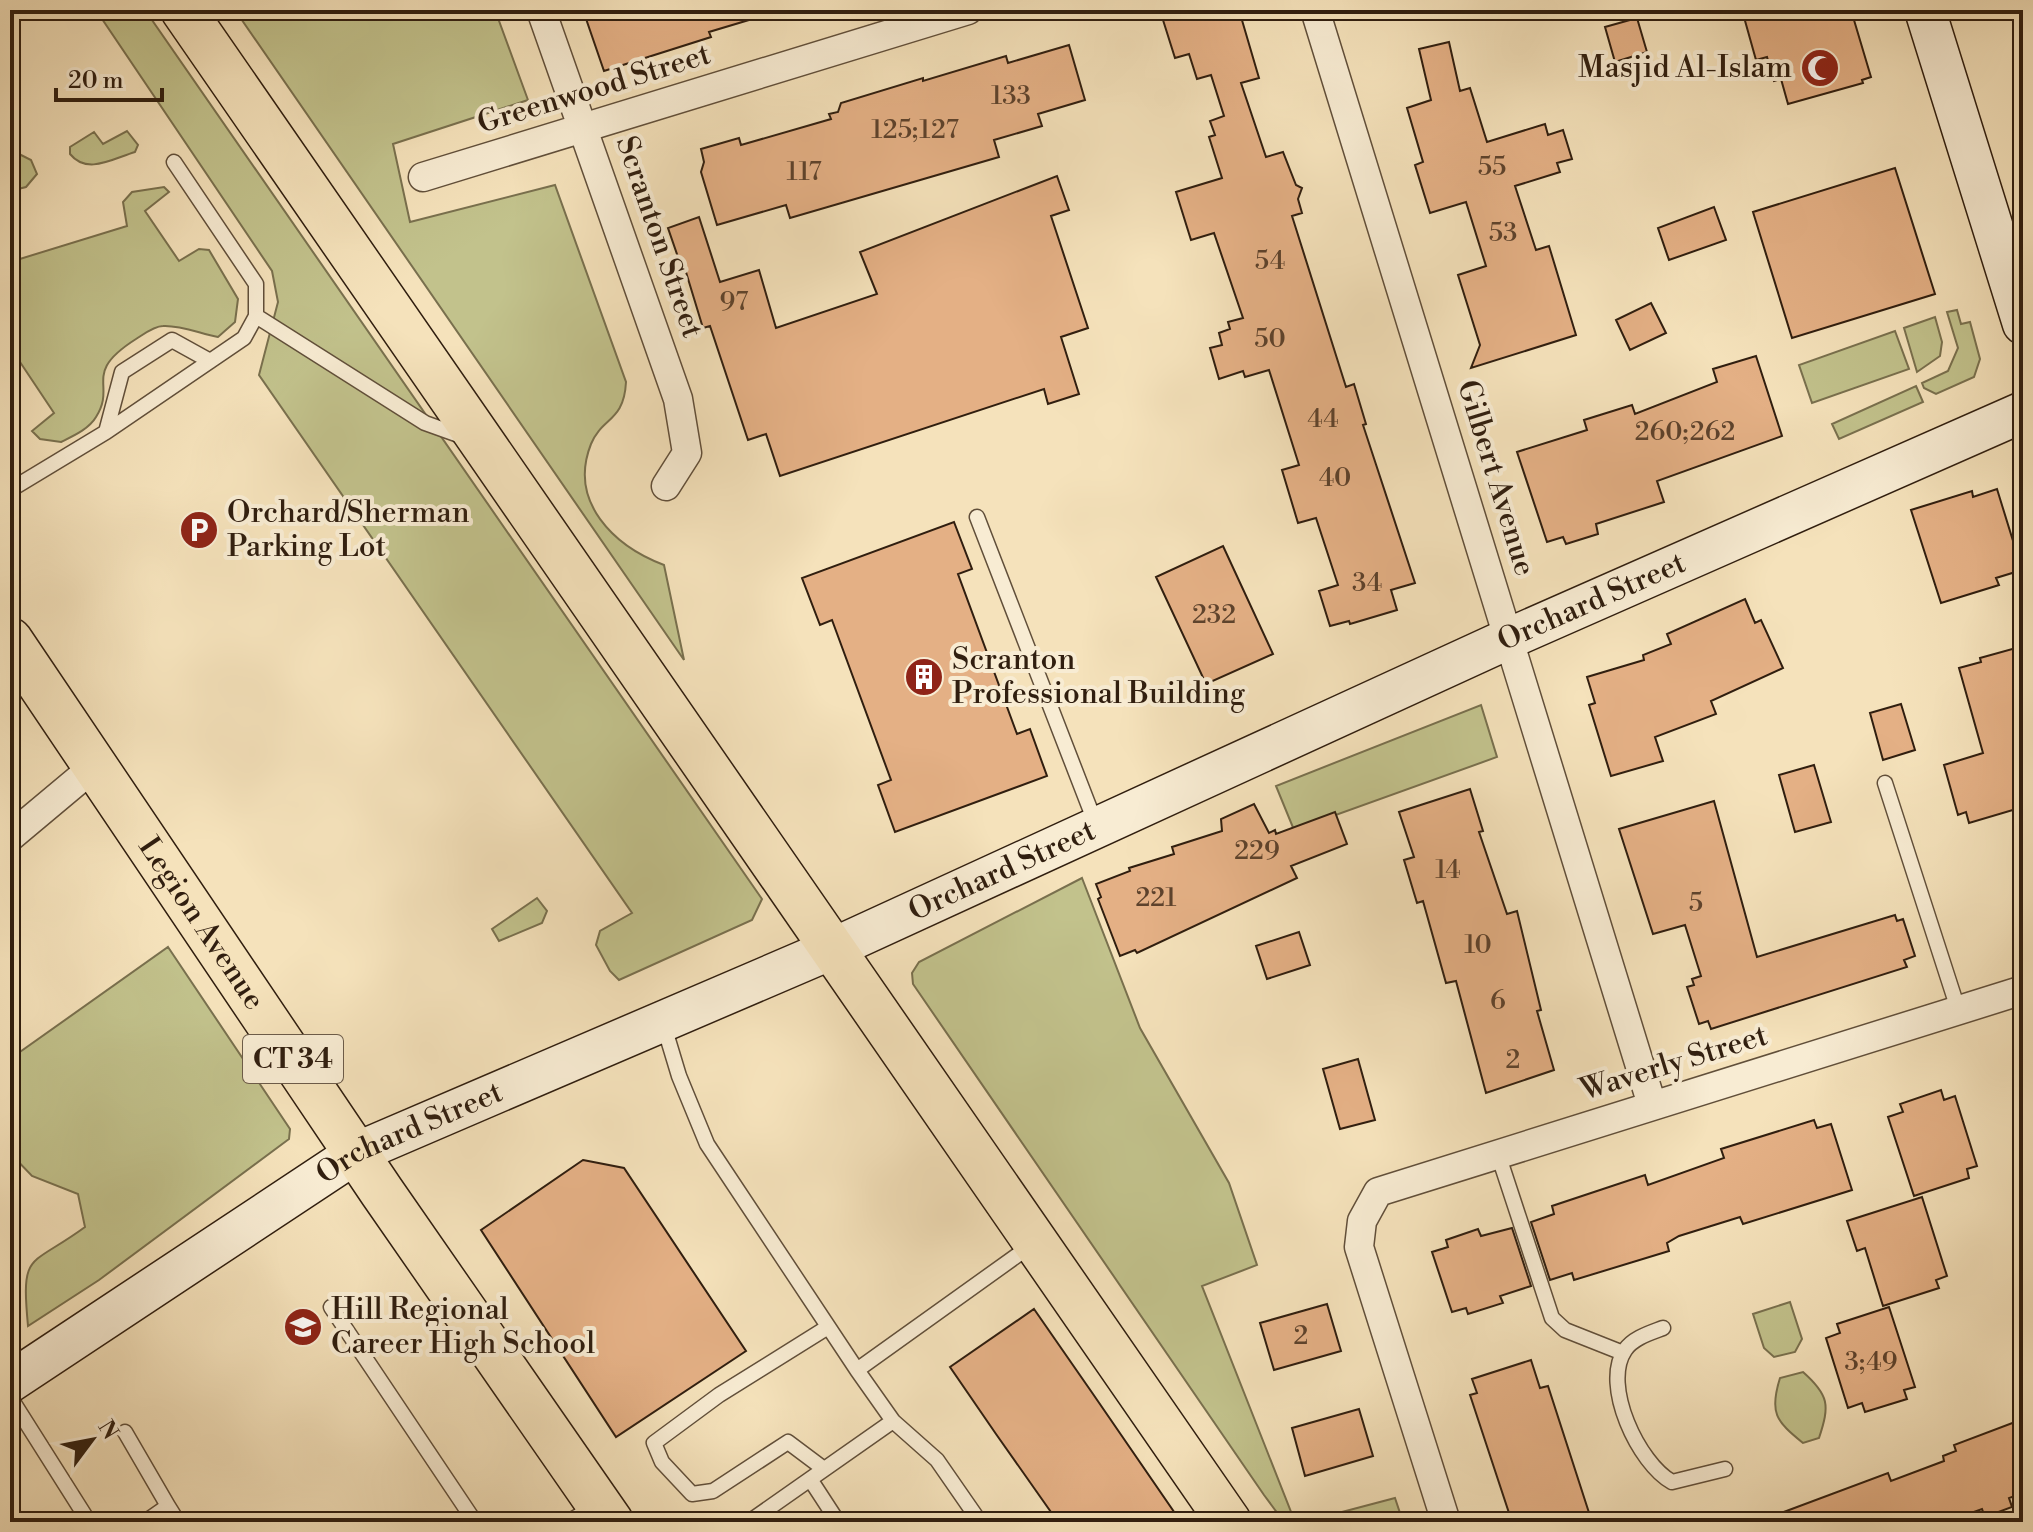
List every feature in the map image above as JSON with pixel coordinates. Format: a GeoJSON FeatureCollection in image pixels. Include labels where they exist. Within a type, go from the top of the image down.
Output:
{"type":"FeatureCollection","features":[{"type":"Feature","properties":{"kind":"highway"},"geometry":{"type":"LineString","coordinates":[[183,10],[1229,1522]]}},
{"type":"Feature","properties":{"kind":"highway","name":"Legion Avenue"},"geometry":{"type":"LineString","coordinates":[[10,640],[232,965],[592,1516]]}},
{"type":"Feature","properties":{"kind":"main road"},"geometry":{"type":"LineString","coordinates":[[1925,10],[2023,324]]}},
{"type":"Feature","properties":{"kind":"main road","name":"Orchard Street"},"geometry":{"type":"LineString","coordinates":[[10,1382],[356,1153],[834,948],[1510,638],[2023,412]]}},
{"type":"Feature","properties":{"kind":"street","name":"Scranton Street"},"geometry":{"type":"LineString","coordinates":[[541,10],[585,127],[678,399],[687,453],[666,486]]}},
{"type":"Feature","properties":{"kind":"street","name":"Greenwood Street"},"geometry":{"type":"LineString","coordinates":[[423,177],[968,10]]}},
{"type":"Feature","properties":{"kind":"street","name":"Gilbert Avenue"},"geometry":{"type":"LineString","coordinates":[[1315,10],[1652,1105]]}},
{"type":"Feature","properties":{"kind":"street"},"geometry":{"type":"LineString","coordinates":[[10,837],[96,765]]}},
{"type":"Feature","properties":{"kind":"street","name":"Waverly Street"},"geometry":{"type":"LineString","coordinates":[[1446,1522],[1359,1247],[1362,1221],[1378,1192],[2023,990]]}},
{"type":"Feature","properties":{"kind":"lane"},"geometry":{"type":"LineString","coordinates":[[10,490],[106,432],[244,338],[256,316],[256,284],[174,162]]}},
{"type":"Feature","properties":{"kind":"lane"},"geometry":{"type":"LineString","coordinates":[[256,316],[425,423],[483,444]]}},
{"type":"Feature","properties":{"kind":"lane"},"geometry":{"type":"LineString","coordinates":[[106,432],[122,372],[172,340],[210,361]]}},
{"type":"Feature","properties":{"kind":"lane"},"geometry":{"type":"LineString","coordinates":[[977,517],[1097,827]]}},
{"type":"Feature","properties":{"kind":"lane"},"geometry":{"type":"LineString","coordinates":[[1885,783],[1958,1009]]}},
{"type":"Feature","properties":{"kind":"lane"},"geometry":{"type":"LineString","coordinates":[[663,1021],[679,1076],[707,1144],[893,1421],[937,1460],[980,1522]]}},
{"type":"Feature","properties":{"kind":"lane"},"geometry":{"type":"LineString","coordinates":[[1498,1154],[1552,1318],[1565,1330],[1623,1353]]}},
{"type":"Feature","properties":{"kind":"lane"},"geometry":{"type":"LineString","coordinates":[[857,1370],[1037,1242]]}},
{"type":"Feature","properties":{"kind":"lane"},"geometry":{"type":"LineString","coordinates":[[331,1307],[475,1522]]}},
{"type":"Feature","properties":{"kind":"lane"},"geometry":{"type":"LineString","coordinates":[[824,1469],[788,1442],[713,1491],[692,1494],[662,1462],[654,1443],[719,1395],[828,1327]]}},
{"type":"Feature","properties":{"kind":"lane"},"geometry":{"type":"LineString","coordinates":[[1663,1328],[1633,1342],[1623,1353],[1619,1389],[1630,1430],[1643,1455],[1660,1476],[1672,1482],[1725,1469]]}},
{"type":"Feature","properties":{"kind":"lane"},"geometry":{"type":"LineString","coordinates":[[10,1397],[89,1522]]}},
{"type":"Feature","properties":{"kind":"lane"},"geometry":{"type":"LineString","coordinates":[[749,1522],[893,1421]]}},
{"type":"Feature","properties":{"kind":"lane"},"geometry":{"type":"LineString","coordinates":[[125,1432],[178,1522]]}},
{"type":"Feature","properties":{"kind":"lane"},"geometry":{"type":"LineString","coordinates":[[810,1479],[838,1522]]}},
{"type":"Feature","properties":{"kind":"lane"},"geometry":{"type":"LineString","coordinates":[[145,1522],[168,1506]]}},
{"type":"Feature","properties":{"kind":"green space"},"geometry":{"type":"Polygon","coordinates":[[[96,10],[145,10],[762,899],[752,920],[619,980],[610,971],[596,945],[600,931],[632,913],[259,375],[278,302],[272,271],[96,10]]]}},
{"type":"Feature","properties":{"kind":"green space"},"geometry":{"type":"Polygon","coordinates":[[[235,10],[495,10],[528,100],[393,144],[410,222],[555,185],[626,382],[621,405],[591,444],[585,465],[586,485],[591,503],[613,534],[646,557],[664,565],[684,660],[235,10]]]}},
{"type":"Feature","properties":{"kind":"green space"},"geometry":{"type":"Polygon","coordinates":[[[127,131],[138,145],[135,152],[100,164],[84,164],[70,154],[70,147],[94,132],[103,144],[127,131]]]}},
{"type":"Feature","properties":{"kind":"green space"},"geometry":{"type":"Polygon","coordinates":[[[21,155],[31,160],[37,174],[26,187],[10,191],[10,162],[21,155]]]}},
{"type":"Feature","properties":{"kind":"green space"},"geometry":{"type":"Polygon","coordinates":[[[164,187],[169,192],[145,211],[179,261],[199,249],[209,250],[238,299],[235,322],[218,337],[170,326],[149,331],[119,351],[110,361],[103,379],[101,406],[89,425],[61,442],[40,439],[32,431],[54,413],[10,347],[10,262],[127,226],[123,202],[132,192],[164,187]]]}},
{"type":"Feature","properties":{"kind":"green space"},"geometry":{"type":"Polygon","coordinates":[[[1957,310],[1961,324],[1970,322],[1980,359],[1974,377],[1936,394],[1924,388],[1922,383],[1948,371],[1958,348],[1947,312],[1957,310]]]}},
{"type":"Feature","properties":{"kind":"green space"},"geometry":{"type":"Polygon","coordinates":[[[1935,317],[1942,342],[1940,356],[1917,372],[1904,328],[1935,317]]]}},
{"type":"Feature","properties":{"kind":"green space"},"geometry":{"type":"Polygon","coordinates":[[[1895,331],[1909,369],[1812,403],[1799,365],[1895,331]]]}},
{"type":"Feature","properties":{"kind":"green space"},"geometry":{"type":"Polygon","coordinates":[[[1916,386],[1923,402],[1839,439],[1832,424],[1916,386]]]}},
{"type":"Feature","properties":{"kind":"green space"},"geometry":{"type":"Polygon","coordinates":[[[1481,705],[1497,757],[1294,830],[1276,786],[1481,705]]]}},
{"type":"Feature","properties":{"kind":"green space"},"geometry":{"type":"Polygon","coordinates":[[[1082,878],[1140,1028],[1229,1183],[1257,1265],[1202,1286],[1295,1522],[1284,1522],[1264,1495],[913,984],[912,973],[919,962],[1082,878]]]}},
{"type":"Feature","properties":{"kind":"green space"},"geometry":{"type":"Polygon","coordinates":[[[537,898],[547,911],[542,923],[499,941],[492,929],[537,898]]]}},
{"type":"Feature","properties":{"kind":"green space"},"geometry":{"type":"Polygon","coordinates":[[[168,947],[290,1129],[289,1139],[99,1280],[28,1326],[26,1284],[33,1263],[85,1227],[78,1194],[32,1176],[10,1153],[10,1059],[168,947]]]}},
{"type":"Feature","properties":{"kind":"green space"},"geometry":{"type":"Polygon","coordinates":[[[1790,1302],[1802,1339],[1795,1352],[1774,1357],[1764,1348],[1753,1314],[1790,1302]]]}},
{"type":"Feature","properties":{"kind":"green space"},"geometry":{"type":"Polygon","coordinates":[[[1803,1372],[1818,1387],[1826,1409],[1819,1438],[1803,1443],[1781,1422],[1775,1400],[1780,1378],[1803,1372]]]}},
{"type":"Feature","properties":{"kind":"green space"},"geometry":{"type":"Polygon","coordinates":[[[1395,1498],[1403,1522],[1304,1522],[1395,1498]]]}},
{"type":"Feature","properties":{"kind":"building"},"geometry":{"type":"Polygon","coordinates":[[[583,10],[758,10],[759,17],[709,32],[711,37],[604,71],[583,10]]]}},
{"type":"Feature","properties":{"kind":"building"},"geometry":{"type":"Polygon","coordinates":[[[1196,10],[1239,10],[1259,78],[1241,83],[1266,157],[1283,152],[1296,185],[1302,188],[1298,199],[1302,213],[1292,216],[1346,387],[1354,384],[1366,424],[1363,425],[1415,583],[1391,590],[1397,610],[1350,624],[1349,621],[1330,626],[1319,591],[1338,585],[1316,518],[1298,523],[1282,470],[1299,465],[1269,370],[1245,377],[1243,371],[1219,379],[1210,348],[1222,345],[1219,333],[1230,329],[1228,322],[1243,318],[1214,233],[1191,240],[1176,192],[1222,178],[1209,137],[1215,135],[1210,121],[1224,116],[1211,75],[1197,79],[1189,54],[1175,58],[1163,20],[1196,10]]]}},
{"type":"Feature","properties":{"kind":"building","name":"Masjid Al-Islam"},"geometry":{"type":"Polygon","coordinates":[[[1742,10],[1851,10],[1871,77],[1862,80],[1863,83],[1788,104],[1781,79],[1774,81],[1767,57],[1756,60],[1742,10]]]}},
{"type":"Feature","properties":{"kind":"building"},"geometry":{"type":"Polygon","coordinates":[[[1637,18],[1647,52],[1615,62],[1605,27],[1637,18]]]}},
{"type":"Feature","properties":{"kind":"building"},"geometry":{"type":"Polygon","coordinates":[[[1449,42],[1460,91],[1470,88],[1487,142],[1545,124],[1548,135],[1563,130],[1572,159],[1557,163],[1560,172],[1515,186],[1536,250],[1549,246],[1576,335],[1471,368],[1480,345],[1458,275],[1486,266],[1466,202],[1430,213],[1415,165],[1423,162],[1407,108],[1431,100],[1419,49],[1449,42]]]}},
{"type":"Feature","properties":{"kind":"building"},"geometry":{"type":"Polygon","coordinates":[[[1069,45],[1085,100],[1038,114],[1042,126],[994,140],[999,157],[790,218],[786,205],[717,225],[701,172],[704,162],[701,149],[739,138],[741,145],[831,119],[829,114],[838,112],[841,103],[923,78],[923,81],[1006,56],[1008,63],[1069,45]]]}},
{"type":"Feature","properties":{"kind":"building"},"geometry":{"type":"Polygon","coordinates":[[[1895,168],[1935,294],[1792,338],[1753,212],[1895,168]]]}},
{"type":"Feature","properties":{"kind":"building"},"geometry":{"type":"Polygon","coordinates":[[[1057,176],[1069,210],[1051,216],[1088,328],[1061,337],[1079,394],[1048,404],[1044,389],[780,476],[766,434],[748,440],[710,326],[703,328],[682,259],[679,260],[668,228],[699,217],[720,282],[759,270],[776,328],[877,294],[860,252],[1057,176]]]}},
{"type":"Feature","properties":{"kind":"building"},"geometry":{"type":"Polygon","coordinates":[[[1714,207],[1726,240],[1669,260],[1658,228],[1714,207]]]}},
{"type":"Feature","properties":{"kind":"building"},"geometry":{"type":"Polygon","coordinates":[[[1651,303],[1666,333],[1630,350],[1616,320],[1651,303]]]}},
{"type":"Feature","properties":{"kind":"building"},"geometry":{"type":"Polygon","coordinates":[[[1756,356],[1782,436],[1657,481],[1664,502],[1596,524],[1598,534],[1566,544],[1563,537],[1547,542],[1517,452],[1587,430],[1584,420],[1632,405],[1635,414],[1717,382],[1713,369],[1756,356]]]}},
{"type":"Feature","properties":{"kind":"building"},"geometry":{"type":"Polygon","coordinates":[[[1997,489],[2022,570],[1996,578],[1999,585],[1941,603],[1911,510],[1972,491],[1973,497],[1997,489]]]}},
{"type":"Feature","properties":{"kind":"building","name":"Scranton Professional Building"},"geometry":{"type":"Polygon","coordinates":[[[954,522],[972,569],[958,574],[1017,734],[1030,729],[1047,776],[895,832],[878,785],[891,780],[832,620],[820,625],[802,578],[954,522]]]}},
{"type":"Feature","properties":{"kind":"building"},"geometry":{"type":"Polygon","coordinates":[[[1223,546],[1273,654],[1206,684],[1156,577],[1223,546]]]}},
{"type":"Feature","properties":{"kind":"building"},"geometry":{"type":"Polygon","coordinates":[[[1745,599],[1755,623],[1761,620],[1783,668],[1711,701],[1716,714],[1655,737],[1663,761],[1611,776],[1589,705],[1595,703],[1587,677],[1644,660],[1643,655],[1671,644],[1667,634],[1745,599]]]}},
{"type":"Feature","properties":{"kind":"building"},"geometry":{"type":"Polygon","coordinates":[[[2023,646],[2023,807],[1969,823],[1966,812],[1958,815],[1944,765],[1983,753],[1959,668],[1981,662],[1980,658],[2023,646]]]}},
{"type":"Feature","properties":{"kind":"building"},"geometry":{"type":"Polygon","coordinates":[[[1901,704],[1915,750],[1883,760],[1870,713],[1901,704]]]}},
{"type":"Feature","properties":{"kind":"building"},"geometry":{"type":"Polygon","coordinates":[[[1814,765],[1831,822],[1795,832],[1779,775],[1814,765]]]}},
{"type":"Feature","properties":{"kind":"building"},"geometry":{"type":"Polygon","coordinates":[[[1470,789],[1483,831],[1479,832],[1507,914],[1517,911],[1541,1010],[1537,1011],[1554,1070],[1486,1093],[1456,981],[1446,983],[1423,901],[1417,903],[1404,860],[1414,857],[1399,812],[1470,789]]]}},
{"type":"Feature","properties":{"kind":"building"},"geometry":{"type":"Polygon","coordinates":[[[1714,801],[1757,957],[1895,915],[1897,921],[1903,919],[1915,956],[1904,960],[1907,967],[1711,1029],[1708,1021],[1699,1024],[1687,987],[1694,985],[1692,979],[1701,976],[1685,925],[1653,934],[1619,829],[1714,801]]]}},
{"type":"Feature","properties":{"kind":"building"},"geometry":{"type":"Polygon","coordinates":[[[1254,804],[1269,833],[1275,830],[1276,834],[1335,812],[1347,844],[1291,866],[1297,878],[1137,953],[1135,950],[1120,956],[1098,899],[1101,897],[1096,884],[1130,871],[1129,868],[1174,854],[1172,847],[1222,831],[1221,819],[1254,804]]]}},
{"type":"Feature","properties":{"kind":"building"},"geometry":{"type":"Polygon","coordinates":[[[1299,932],[1310,965],[1267,979],[1256,946],[1299,932]]]}},
{"type":"Feature","properties":{"kind":"building"},"geometry":{"type":"Polygon","coordinates":[[[1358,1059],[1375,1120],[1340,1129],[1323,1069],[1358,1059]]]}},
{"type":"Feature","properties":{"kind":"building"},"geometry":{"type":"Polygon","coordinates":[[[1941,1090],[1944,1100],[1955,1096],[1977,1166],[1967,1169],[1969,1178],[1914,1196],[1888,1117],[1903,1112],[1900,1104],[1941,1090]]]}},
{"type":"Feature","properties":{"kind":"building"},"geometry":{"type":"Polygon","coordinates":[[[1814,1120],[1817,1128],[1831,1124],[1852,1190],[1743,1224],[1740,1217],[1679,1236],[1667,1243],[1669,1251],[1574,1280],[1572,1273],[1550,1280],[1531,1222],[1554,1214],[1552,1206],[1645,1175],[1648,1185],[1724,1158],[1721,1149],[1814,1120]]]}},
{"type":"Feature","properties":{"kind":"building"},"geometry":{"type":"Polygon","coordinates":[[[583,1160],[624,1168],[746,1351],[616,1437],[481,1230],[583,1160]]]}},
{"type":"Feature","properties":{"kind":"building"},"geometry":{"type":"Polygon","coordinates":[[[1922,1197],[1947,1276],[1936,1280],[1939,1288],[1883,1306],[1865,1248],[1857,1251],[1847,1221],[1922,1197]]]}},
{"type":"Feature","properties":{"kind":"building"},"geometry":{"type":"Polygon","coordinates":[[[1512,1228],[1531,1286],[1500,1296],[1503,1303],[1468,1314],[1466,1308],[1452,1312],[1432,1252],[1448,1247],[1446,1240],[1478,1229],[1481,1236],[1512,1228]]]}},
{"type":"Feature","properties":{"kind":"building"},"geometry":{"type":"Polygon","coordinates":[[[1327,1304],[1341,1351],[1274,1370],[1260,1323],[1327,1304]]]}},
{"type":"Feature","properties":{"kind":"building"},"geometry":{"type":"Polygon","coordinates":[[[1889,1307],[1915,1387],[1904,1390],[1907,1399],[1865,1412],[1862,1403],[1848,1408],[1826,1338],[1840,1333],[1837,1324],[1889,1307]]]}},
{"type":"Feature","properties":{"kind":"building"},"geometry":{"type":"Polygon","coordinates":[[[1034,1309],[1181,1522],[1058,1522],[996,1434],[950,1367],[1034,1309]]]}},
{"type":"Feature","properties":{"kind":"building"},"geometry":{"type":"Polygon","coordinates":[[[1531,1360],[1540,1388],[1548,1386],[1592,1522],[1512,1522],[1470,1395],[1477,1393],[1472,1379],[1531,1360]]]}},
{"type":"Feature","properties":{"kind":"building"},"geometry":{"type":"Polygon","coordinates":[[[1359,1409],[1373,1456],[1305,1476],[1292,1428],[1359,1409]]]}},
{"type":"Feature","properties":{"kind":"building"},"geometry":{"type":"Polygon","coordinates":[[[2023,1419],[2023,1493],[2009,1498],[2012,1507],[1985,1517],[1982,1509],[1946,1522],[1765,1522],[1765,1519],[1888,1473],[1891,1481],[1944,1461],[1943,1456],[1956,1451],[1954,1445],[2023,1419]]]}},
{"type":"Feature","properties":{"kind":"place","name":"Masjid Al-Islam"},"geometry":{"type":"Point","coordinates":[1820,68]}},
{"type":"Feature","properties":{"kind":"place","name":"Orchard/Sherman Parking Lot"},"geometry":{"type":"Point","coordinates":[199,530]}},
{"type":"Feature","properties":{"kind":"place","name":"Scranton Professional Building"},"geometry":{"type":"Point","coordinates":[924,677]}},
{"type":"Feature","properties":{"kind":"place","name":"Hill Regional Career High School"},"geometry":{"type":"Point","coordinates":[303,1327]}}]}
